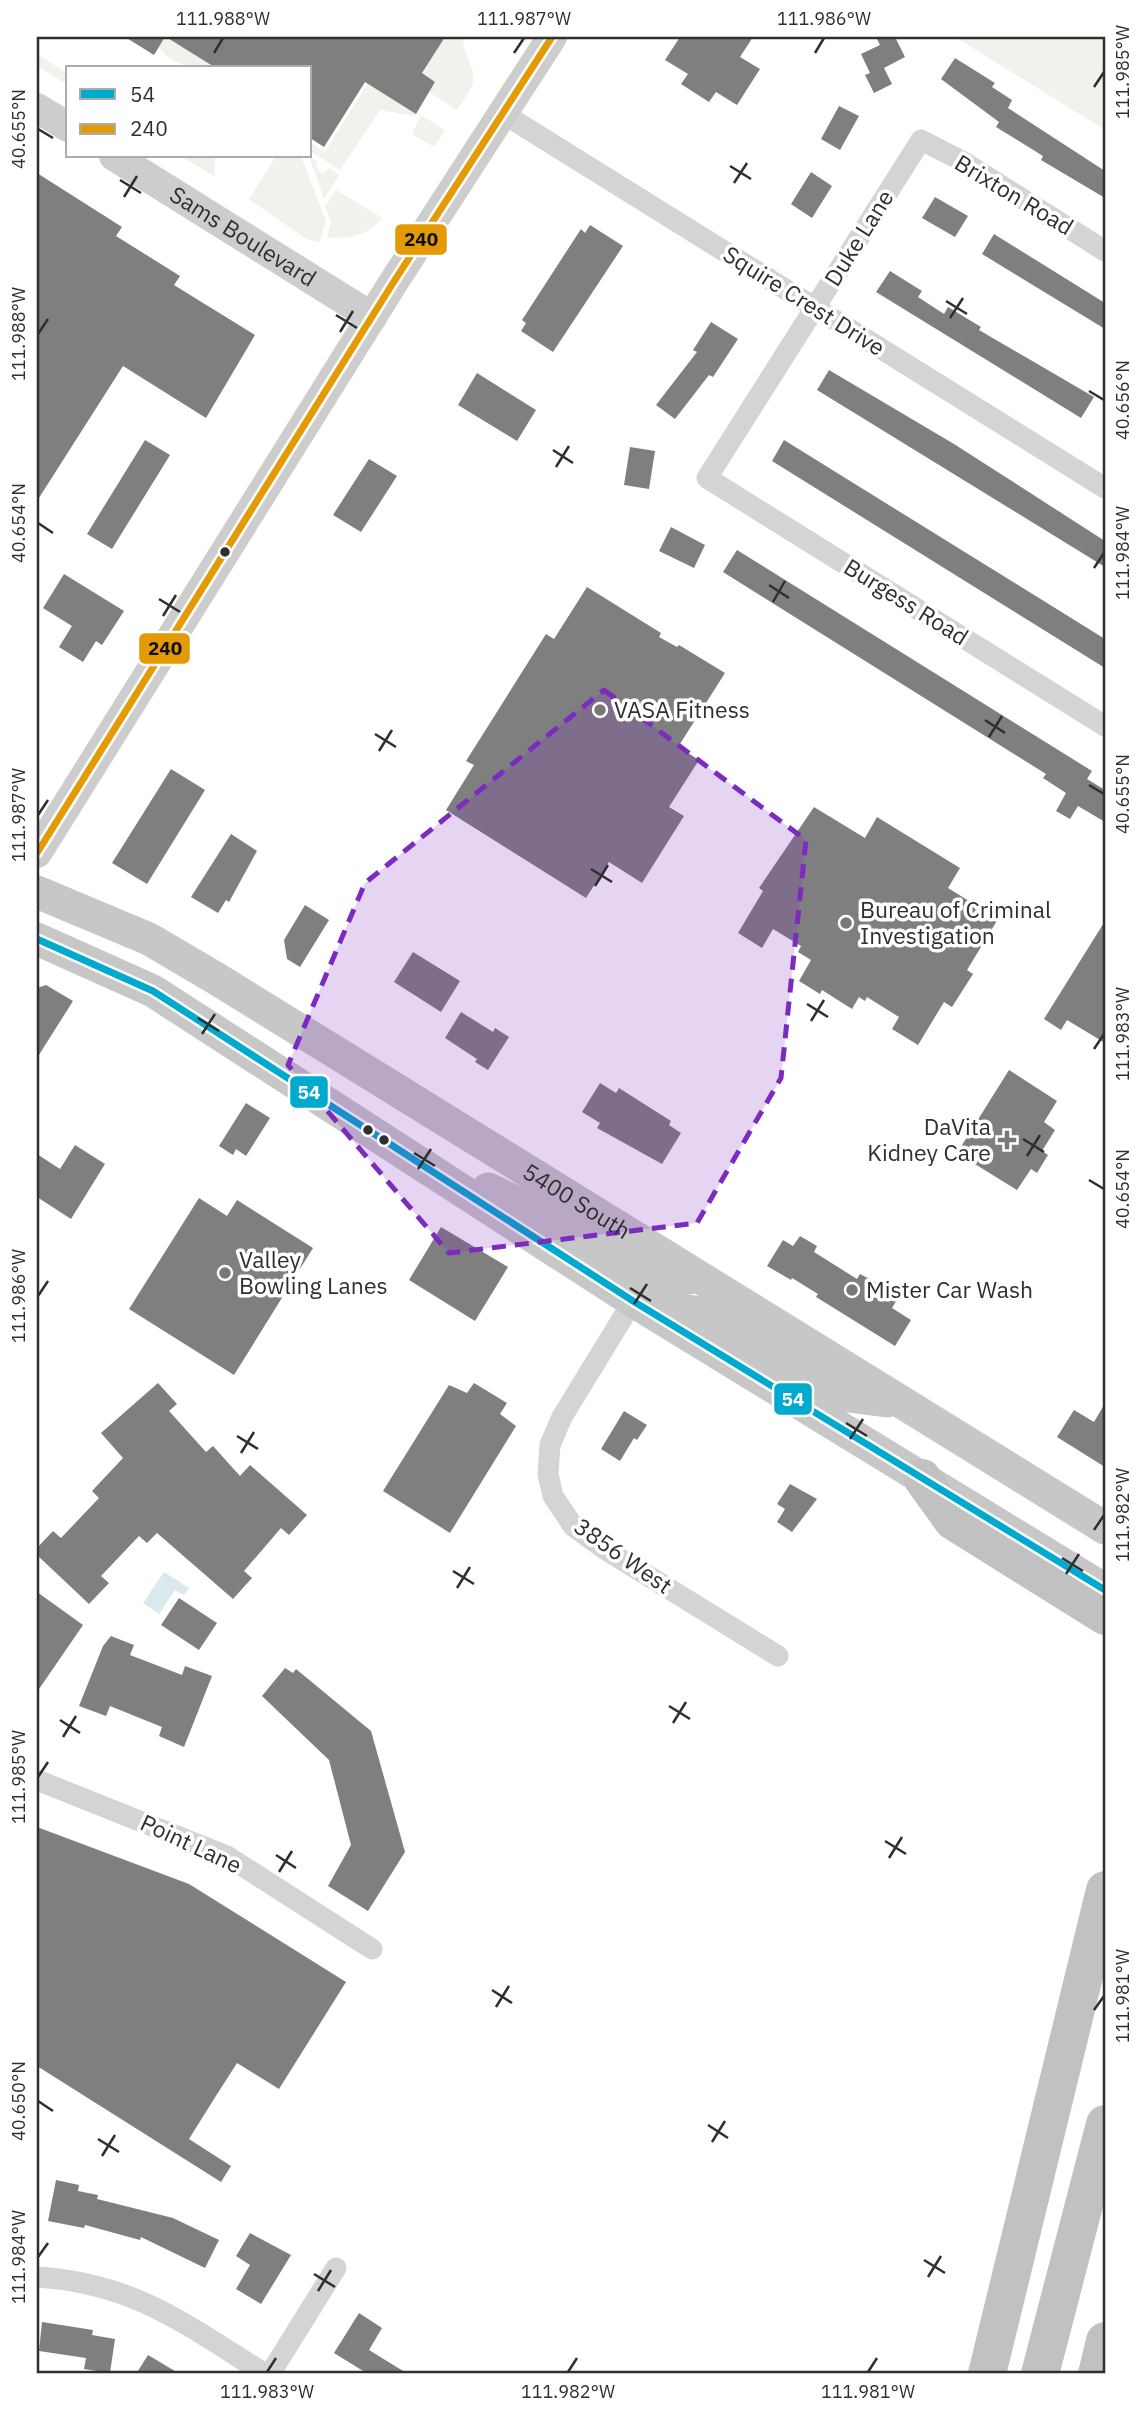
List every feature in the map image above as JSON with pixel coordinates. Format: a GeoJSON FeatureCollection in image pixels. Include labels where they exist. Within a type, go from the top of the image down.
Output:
{"type":"FeatureCollection","features":[{"type":"Feature","properties":{"kind":"highway"},"geometry":{"type":"LineString","coordinates":[[922,1478],[953,1521],[1105,1616]]}},
{"type":"Feature","properties":{"kind":"highway"},"geometry":{"type":"LineString","coordinates":[[987,2374],[1105,1890]]}},
{"type":"Feature","properties":{"kind":"highway"},"geometry":{"type":"LineString","coordinates":[[1040,2374],[1105,2124]]}},
{"type":"Feature","properties":{"kind":"highway"},"geometry":{"type":"LineString","coordinates":[[1097,2374],[1105,2341]]}},
{"type":"Feature","properties":{"kind":"main road","name":"5400 South"},"geometry":{"type":"LineString","coordinates":[[37,892],[113,923],[194,966],[1105,1528]]}},
{"type":"Feature","properties":{"kind":"main road"},"geometry":{"type":"LineString","coordinates":[[37,939],[153,991],[633,1301],[1105,1590]]}},
{"type":"Feature","properties":{"kind":"main road"},"geometry":{"type":"LineString","coordinates":[[430,1169],[504,1195],[573,1228],[644,1273],[701,1280]]}},
{"type":"Feature","properties":{"kind":"main road"},"geometry":{"type":"LineString","coordinates":[[633,1301],[699,1313],[787,1369],[848,1396],[903,1403]]}},
{"type":"Feature","properties":{"kind":"street"},"geometry":{"type":"LineString","coordinates":[[37,853],[372,317],[552,37]]}},
{"type":"Feature","properties":{"kind":"street"},"geometry":{"type":"LineString","coordinates":[[37,107],[66,126]]}},
{"type":"Feature","properties":{"kind":"street","name":"Squire Crest Drive"},"geometry":{"type":"LineString","coordinates":[[502,113],[1105,488]]}},
{"type":"Feature","properties":{"kind":"street","name":"Duke Lane"},"geometry":{"type":"LineString","coordinates":[[707,478],[921,140]]}},
{"type":"Feature","properties":{"kind":"street","name":"Brixton Road"},"geometry":{"type":"LineString","coordinates":[[921,140],[962,161],[1105,251]]}},
{"type":"Feature","properties":{"kind":"street","name":"Sams Boulevard"},"geometry":{"type":"LineString","coordinates":[[117,158],[372,317]]}},
{"type":"Feature","properties":{"kind":"street","name":"Burgess Road"},"geometry":{"type":"LineString","coordinates":[[707,478],[1105,726]]}},
{"type":"Feature","properties":{"kind":"street","name":"3856 West"},"geometry":{"type":"LineString","coordinates":[[633,1301],[562,1416],[550,1445],[548,1474],[553,1496],[573,1526],[593,1541],[778,1656]]}},
{"type":"Feature","properties":{"kind":"street","name":"Point Lane"},"geometry":{"type":"LineString","coordinates":[[37,1780],[227,1856],[372,1949]]}},
{"type":"Feature","properties":{"kind":"street"},"geometry":{"type":"LineString","coordinates":[[270,2374],[337,2268]]}},
{"type":"Feature","properties":{"kind":"street"},"geometry":{"type":"LineString","coordinates":[[37,2277],[103,2286],[136,2297],[168,2312],[264,2374]]}},
{"type":"Feature","properties":{"kind":"highlighted area"},"geometry":{"type":"Polygon","coordinates":[[[604,690],[806,840],[781,1078],[697,1223],[449,1253],[288,1065],[365,883],[604,690]]]}},
{"type":"Feature","properties":{"kind":"shaded area"},"geometry":{"type":"Polygon","coordinates":[[[166,37],[213,66],[189,66],[177,62],[159,47],[166,37]]]}},
{"type":"Feature","properties":{"kind":"shaded area"},"geometry":{"type":"Polygon","coordinates":[[[445,37],[463,38],[473,74],[472,86],[457,110],[429,92],[435,82],[422,73],[445,37]]]}},
{"type":"Feature","properties":{"kind":"shaded area"},"geometry":{"type":"Polygon","coordinates":[[[955,37],[1105,37],[1105,130],[955,37]]]}},
{"type":"Feature","properties":{"kind":"shaded area"},"geometry":{"type":"Polygon","coordinates":[[[37,54],[66,73],[66,84],[37,66],[37,54]]]}},
{"type":"Feature","properties":{"kind":"shaded area"},"geometry":{"type":"Polygon","coordinates":[[[368,83],[416,114],[414,116],[380,110],[340,170],[312,152],[312,143],[325,152],[368,83]]]}},
{"type":"Feature","properties":{"kind":"shaded area"},"geometry":{"type":"Polygon","coordinates":[[[421,115],[445,130],[434,147],[412,134],[421,115]]]}},
{"type":"Feature","properties":{"kind":"shaded area"},"geometry":{"type":"Polygon","coordinates":[[[184,158],[215,158],[215,177],[184,158]]]}},
{"type":"Feature","properties":{"kind":"shaded area"},"geometry":{"type":"Polygon","coordinates":[[[275,158],[302,158],[326,221],[319,243],[305,238],[249,199],[275,158]]]}},
{"type":"Feature","properties":{"kind":"shaded area"},"geometry":{"type":"Polygon","coordinates":[[[310,158],[318,162],[316,166],[322,174],[329,168],[339,175],[324,199],[310,158]]]}},
{"type":"Feature","properties":{"kind":"shaded area"},"geometry":{"type":"Polygon","coordinates":[[[336,190],[382,218],[371,229],[358,235],[327,237],[331,222],[325,207],[336,190]]]}},
{"type":"Feature","properties":{"kind":"shaded area"},"geometry":{"type":"Polygon","coordinates":[[[164,1572],[189,1588],[184,1595],[175,1590],[159,1614],[143,1603],[164,1572]]]}},
{"type":"Feature","properties":{"kind":"building"},"geometry":{"type":"Polygon","coordinates":[[[125,37],[165,37],[154,55],[125,37]]]}},
{"type":"Feature","properties":{"kind":"building"},"geometry":{"type":"Polygon","coordinates":[[[166,37],[445,37],[422,73],[435,82],[416,114],[365,82],[324,147],[312,139],[312,66],[213,66],[166,37]]]}},
{"type":"Feature","properties":{"kind":"building"},"geometry":{"type":"Polygon","coordinates":[[[680,37],[753,37],[740,57],[760,69],[737,105],[716,92],[709,102],[681,84],[688,74],[665,60],[680,37]]]}},
{"type":"Feature","properties":{"kind":"building"},"geometry":{"type":"Polygon","coordinates":[[[876,37],[895,37],[905,57],[884,68],[892,84],[874,93],[865,75],[870,73],[861,54],[880,45],[876,37]]]}},
{"type":"Feature","properties":{"kind":"building"},"geometry":{"type":"Polygon","coordinates":[[[955,58],[995,83],[992,87],[1012,100],[1008,108],[1105,171],[1105,198],[1041,160],[1043,156],[996,127],[999,122],[941,79],[955,58]]]}},
{"type":"Feature","properties":{"kind":"building"},"geometry":{"type":"Polygon","coordinates":[[[839,106],[859,116],[840,150],[821,139],[839,106]]]}},
{"type":"Feature","properties":{"kind":"building"},"geometry":{"type":"Polygon","coordinates":[[[811,172],[832,186],[812,218],[791,204],[811,172]]]}},
{"type":"Feature","properties":{"kind":"building"},"geometry":{"type":"Polygon","coordinates":[[[37,173],[122,227],[116,236],[180,276],[174,285],[255,335],[206,418],[123,366],[37,501],[37,173]]]}},
{"type":"Feature","properties":{"kind":"building"},"geometry":{"type":"Polygon","coordinates":[[[935,197],[968,216],[955,237],[922,218],[935,197]]]}},
{"type":"Feature","properties":{"kind":"building"},"geometry":{"type":"Polygon","coordinates":[[[590,225],[623,246],[553,352],[521,331],[526,323],[522,320],[581,229],[585,233],[590,225]]]}},
{"type":"Feature","properties":{"kind":"building"},"geometry":{"type":"Polygon","coordinates":[[[994,234],[1105,303],[1105,329],[982,254],[994,234]]]}},
{"type":"Feature","properties":{"kind":"building"},"geometry":{"type":"Polygon","coordinates":[[[890,271],[922,291],[918,297],[944,314],[948,307],[981,327],[979,330],[1094,397],[1081,418],[876,292],[890,271]]]}},
{"type":"Feature","properties":{"kind":"building"},"geometry":{"type":"Polygon","coordinates":[[[711,322],[738,339],[713,377],[709,375],[675,419],[656,405],[697,352],[693,350],[711,322]]]}},
{"type":"Feature","properties":{"kind":"building"},"geometry":{"type":"Polygon","coordinates":[[[829,370],[954,444],[1105,541],[1105,567],[817,390],[829,370]]]}},
{"type":"Feature","properties":{"kind":"building"},"geometry":{"type":"Polygon","coordinates":[[[477,373],[536,410],[517,441],[458,405],[477,373]]]}},
{"type":"Feature","properties":{"kind":"building"},"geometry":{"type":"Polygon","coordinates":[[[145,440],[170,455],[112,549],[87,534],[145,440]]]}},
{"type":"Feature","properties":{"kind":"building"},"geometry":{"type":"Polygon","coordinates":[[[784,440],[1105,639],[1105,668],[772,461],[784,440]]]}},
{"type":"Feature","properties":{"kind":"building"},"geometry":{"type":"Polygon","coordinates":[[[630,447],[655,451],[649,489],[624,485],[630,447]]]}},
{"type":"Feature","properties":{"kind":"building"},"geometry":{"type":"Polygon","coordinates":[[[369,459],[397,476],[361,532],[333,515],[369,459]]]}},
{"type":"Feature","properties":{"kind":"building"},"geometry":{"type":"Polygon","coordinates":[[[671,527],[705,545],[694,568],[659,551],[671,527]]]}},
{"type":"Feature","properties":{"kind":"building"},"geometry":{"type":"Polygon","coordinates":[[[737,550],[1092,771],[1087,779],[1105,790],[1105,822],[1078,806],[1070,819],[1056,811],[1066,793],[1043,778],[1046,774],[723,572],[737,550]]]}},
{"type":"Feature","properties":{"kind":"building"},"geometry":{"type":"Polygon","coordinates":[[[64,574],[124,611],[102,645],[96,641],[83,662],[59,647],[72,626],[43,608],[64,574]]]}},
{"type":"Feature","properties":{"kind":"building","name":"VASA Fitness"},"geometry":{"type":"Polygon","coordinates":[[[587,587],[661,633],[659,637],[677,647],[679,645],[725,673],[678,747],[699,760],[669,807],[684,816],[642,883],[609,862],[586,898],[446,810],[474,765],[466,761],[546,634],[554,639],[587,587]]]}},
{"type":"Feature","properties":{"kind":"building"},"geometry":{"type":"Polygon","coordinates":[[[171,769],[205,790],[147,884],[112,863],[171,769]]]}},
{"type":"Feature","properties":{"kind":"building","name":"Bureau of Criminal Investigation"},"geometry":{"type":"Polygon","coordinates":[[[814,807],[865,838],[877,817],[960,868],[948,888],[998,919],[967,970],[973,974],[952,1007],[944,1002],[918,1045],[892,1029],[899,1017],[867,997],[865,1001],[859,997],[852,1009],[822,990],[820,994],[799,981],[811,960],[798,952],[801,946],[773,929],[762,948],[738,933],[763,891],[759,888],[814,807]]]}},
{"type":"Feature","properties":{"kind":"building"},"geometry":{"type":"Polygon","coordinates":[[[231,834],[257,851],[229,902],[226,900],[218,913],[191,897],[231,834]]]}},
{"type":"Feature","properties":{"kind":"building"},"geometry":{"type":"Polygon","coordinates":[[[305,905],[329,920],[300,967],[287,959],[284,940],[305,905]]]}},
{"type":"Feature","properties":{"kind":"building"},"geometry":{"type":"Polygon","coordinates":[[[1105,921],[1105,1043],[1067,1020],[1061,1030],[1044,1019],[1105,921]]]}},
{"type":"Feature","properties":{"kind":"building"},"geometry":{"type":"Polygon","coordinates":[[[413,952],[460,981],[441,1012],[394,982],[413,952]]]}},
{"type":"Feature","properties":{"kind":"building"},"geometry":{"type":"Polygon","coordinates":[[[46,985],[73,1001],[37,1058],[37,988],[46,985]]]}},
{"type":"Feature","properties":{"kind":"building"},"geometry":{"type":"Polygon","coordinates":[[[461,1012],[493,1032],[495,1028],[509,1037],[488,1070],[475,1062],[477,1059],[445,1038],[461,1012]]]}},
{"type":"Feature","properties":{"kind":"building","name":"DaVita Kidney Care"},"geometry":{"type":"Polygon","coordinates":[[[1009,1070],[1057,1101],[1044,1122],[1055,1130],[1042,1151],[1048,1155],[1037,1173],[1031,1169],[1017,1190],[957,1153],[1009,1070]]]}},
{"type":"Feature","properties":{"kind":"building"},"geometry":{"type":"Polygon","coordinates":[[[600,1083],[616,1093],[619,1088],[671,1121],[669,1125],[681,1133],[662,1164],[597,1128],[600,1123],[582,1112],[600,1083]]]}},
{"type":"Feature","properties":{"kind":"building"},"geometry":{"type":"Polygon","coordinates":[[[246,1103],[270,1118],[246,1156],[236,1149],[233,1155],[219,1146],[246,1103]]]}},
{"type":"Feature","properties":{"kind":"building"},"geometry":{"type":"Polygon","coordinates":[[[75,1145],[105,1164],[71,1219],[37,1197],[37,1154],[60,1169],[75,1145]]]}},
{"type":"Feature","properties":{"kind":"building","name":"Valley Bowling Lanes"},"geometry":{"type":"Polygon","coordinates":[[[199,1198],[227,1216],[237,1200],[313,1248],[234,1375],[129,1309],[199,1198]]]}},
{"type":"Feature","properties":{"kind":"building"},"geometry":{"type":"Polygon","coordinates":[[[441,1227],[508,1267],[475,1321],[409,1280],[441,1227]]]}},
{"type":"Feature","properties":{"kind":"building","name":"Mister Car Wash"},"geometry":{"type":"Polygon","coordinates":[[[800,1236],[817,1246],[814,1252],[857,1279],[860,1274],[900,1295],[892,1308],[911,1320],[895,1346],[816,1297],[818,1294],[767,1266],[783,1240],[793,1246],[800,1236]]]}},
{"type":"Feature","properties":{"kind":"building"},"geometry":{"type":"Polygon","coordinates":[[[158,1383],[177,1404],[169,1411],[206,1452],[213,1446],[240,1476],[250,1465],[307,1515],[289,1535],[281,1528],[244,1571],[252,1578],[233,1599],[157,1533],[147,1543],[139,1536],[101,1576],[109,1583],[89,1604],[37,1555],[37,1548],[53,1531],[61,1538],[99,1498],[92,1491],[123,1458],[101,1433],[158,1383]]]}},
{"type":"Feature","properties":{"kind":"building"},"geometry":{"type":"Polygon","coordinates":[[[474,1383],[507,1403],[500,1414],[516,1426],[450,1533],[383,1491],[449,1385],[467,1393],[474,1383]]]}},
{"type":"Feature","properties":{"kind":"building"},"geometry":{"type":"Polygon","coordinates":[[[1105,1403],[1105,1467],[1057,1437],[1074,1410],[1094,1422],[1105,1403]]]}},
{"type":"Feature","properties":{"kind":"building"},"geometry":{"type":"Polygon","coordinates":[[[624,1411],[647,1425],[637,1440],[634,1438],[620,1461],[601,1449],[624,1411]]]}},
{"type":"Feature","properties":{"kind":"building"},"geometry":{"type":"Polygon","coordinates":[[[790,1484],[817,1499],[792,1532],[777,1522],[785,1509],[777,1504],[790,1484]]]}},
{"type":"Feature","properties":{"kind":"building"},"geometry":{"type":"Polygon","coordinates":[[[37,1592],[83,1625],[37,1692],[37,1592]]]}},
{"type":"Feature","properties":{"kind":"building"},"geometry":{"type":"Polygon","coordinates":[[[179,1598],[217,1623],[199,1650],[161,1625],[179,1598]]]}},
{"type":"Feature","properties":{"kind":"building"},"geometry":{"type":"Polygon","coordinates":[[[111,1636],[134,1645],[130,1655],[182,1675],[185,1666],[212,1676],[184,1747],[159,1736],[162,1727],[110,1706],[106,1716],[79,1706],[103,1646],[111,1636]]]}},
{"type":"Feature","properties":{"kind":"building"},"geometry":{"type":"Polygon","coordinates":[[[285,1668],[293,1673],[296,1669],[371,1731],[405,1852],[368,1911],[328,1886],[351,1845],[329,1760],[262,1696],[285,1668]]]}},
{"type":"Feature","properties":{"kind":"building"},"geometry":{"type":"Polygon","coordinates":[[[37,1827],[189,1884],[346,1982],[279,2089],[237,2063],[189,2139],[231,2166],[221,2182],[37,2066],[37,1827]]]}},
{"type":"Feature","properties":{"kind":"building"},"geometry":{"type":"Polygon","coordinates":[[[56,2180],[79,2185],[78,2191],[98,2195],[97,2199],[173,2218],[219,2240],[205,2268],[141,2237],[140,2240],[85,2225],[84,2228],[48,2221],[56,2180]]]}},
{"type":"Feature","properties":{"kind":"building"},"geometry":{"type":"Polygon","coordinates":[[[250,2233],[291,2255],[261,2304],[236,2289],[250,2265],[236,2256],[250,2233]]]}},
{"type":"Feature","properties":{"kind":"building"},"geometry":{"type":"Polygon","coordinates":[[[359,2313],[382,2328],[369,2350],[408,2374],[368,2374],[334,2353],[359,2313]]]}},
{"type":"Feature","properties":{"kind":"building"},"geometry":{"type":"Polygon","coordinates":[[[42,2322],[93,2330],[92,2335],[115,2339],[110,2373],[84,2369],[86,2358],[39,2351],[42,2322]]]}},
{"type":"Feature","properties":{"kind":"building"},"geometry":{"type":"Polygon","coordinates":[[[148,2355],[180,2374],[136,2374],[148,2355]]]}},
{"type":"Feature","properties":{"kind":"transit line","name":"240"},"geometry":{"type":"LineString","coordinates":[[37,853],[393,283],[552,37]]}},
{"type":"Feature","properties":{"kind":"transit line","name":"54"},"geometry":{"type":"LineString","coordinates":[[37,939],[153,991],[633,1301],[1105,1590]]}},
{"type":"Feature","properties":{"kind":"place","name":"VASA Fitness"},"geometry":{"type":"Point","coordinates":[600,710]}},
{"type":"Feature","properties":{"kind":"place","name":"Bureau of Criminal Investigation"},"geometry":{"type":"Point","coordinates":[846,923]}},
{"type":"Feature","properties":{"kind":"place","name":"DaVita Kidney Care"},"geometry":{"type":"Point","coordinates":[1007,1140]}},
{"type":"Feature","properties":{"kind":"place","name":"Valley Bowling Lanes"},"geometry":{"type":"Point","coordinates":[225,1273]}},
{"type":"Feature","properties":{"kind":"place","name":"Mister Car Wash"},"geometry":{"type":"Point","coordinates":[852,1290]}}]}
